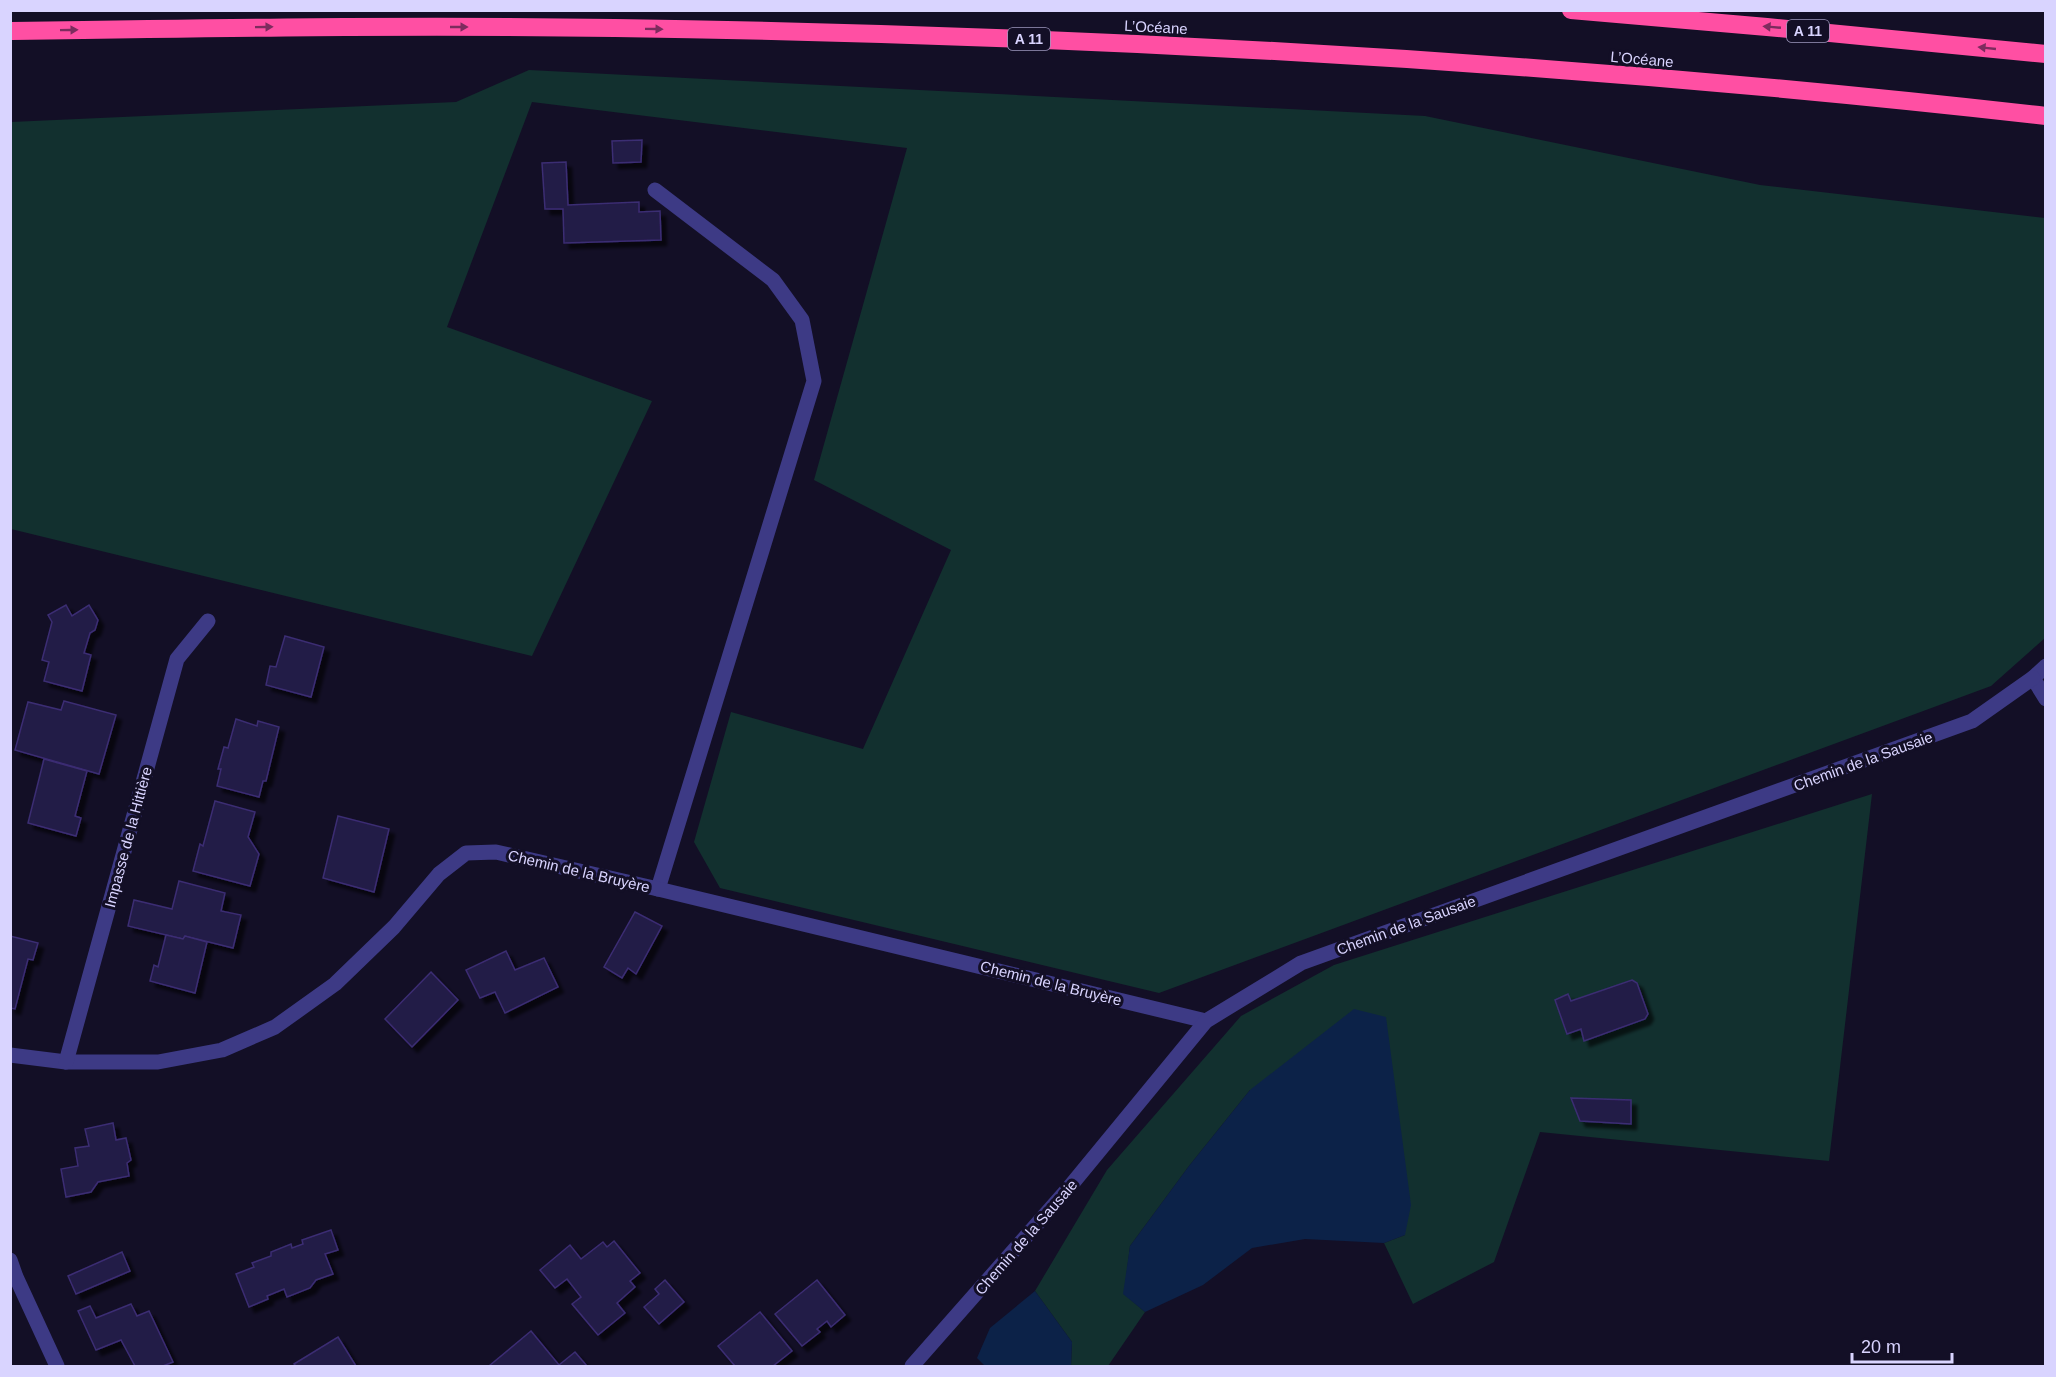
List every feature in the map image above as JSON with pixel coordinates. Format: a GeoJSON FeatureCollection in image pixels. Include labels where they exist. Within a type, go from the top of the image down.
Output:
{"type":"FeatureCollection","features":[{"type":"Feature","properties":{"kind":"highway","name":"A 11"},"geometry":{"type":"LineString","coordinates":[[1571,10],[2046,54]]}},
{"type":"Feature","properties":{"kind":"highway","name":"L’Océane"},"geometry":{"type":"LineString","coordinates":[[10,31],[283,27],[602,28],[1084,41],[1272,51],[1620,75],[1861,96],[2046,116]]}},
{"type":"Feature","properties":{"kind":"street"},"geometry":{"type":"LineString","coordinates":[[655,190],[773,280],[802,320],[814,381],[658,889]]}},
{"type":"Feature","properties":{"kind":"street","name":"Impasse de la Hittière"},"geometry":{"type":"LineString","coordinates":[[66,1062],[177,659],[208,621]]}},
{"type":"Feature","properties":{"kind":"street","name":"Chemin de la Sausaie"},"geometry":{"type":"LineString","coordinates":[[912,1366],[1060,1198],[1206,1021],[1301,963],[1972,721],[2033,678],[2046,666]]}},
{"type":"Feature","properties":{"kind":"street"},"geometry":{"type":"LineString","coordinates":[[2033,678],[2046,699]]}},
{"type":"Feature","properties":{"kind":"street","name":"Chemin de la Bruyère"},"geometry":{"type":"LineString","coordinates":[[10,1055],[66,1062],[158,1062],[222,1050],[275,1027],[335,984],[394,927],[439,874],[466,853],[496,852],[1206,1021]]}},
{"type":"Feature","properties":{"kind":"street"},"geometry":{"type":"LineString","coordinates":[[10,1260],[13,1279],[57,1366]]}},
{"type":"Feature","properties":{"kind":"green space"},"geometry":{"type":"Polygon","coordinates":[[[529,70],[1425,116],[1760,185],[2045,218],[2045,638],[1991,686],[1159,993],[720,888],[694,842],[731,712],[863,749],[951,550],[814,480],[907,148],[532,102],[447,327],[652,401],[532,656],[11,529],[11,122],[456,102],[529,70]]]}},
{"type":"Feature","properties":{"kind":"green space"},"geometry":{"type":"Polygon","coordinates":[[[1872,794],[1829,1161],[1540,1132],[1494,1262],[1413,1304],[1384,1243],[1405,1235],[1250,1090],[1189,1166],[1130,1246],[1124,1294],[1145,1312],[1108,1366],[1071,1366],[1072,1342],[1035,1291],[1107,1170],[1241,1016],[1334,965],[1872,794]]]}},
{"type":"Feature","properties":{"kind":"water"},"geometry":{"type":"Polygon","coordinates":[[[1354,1009],[1386,1017],[1411,1205],[1405,1235],[1384,1243],[1305,1239],[1252,1248],[1203,1285],[1145,1312],[1123,1294],[1130,1246],[1189,1166],[1250,1090],[1354,1009]]]}},
{"type":"Feature","properties":{"kind":"water"},"geometry":{"type":"Polygon","coordinates":[[[1035,1291],[1072,1342],[1071,1366],[985,1366],[977,1358],[990,1328],[1035,1291]]]}},
{"type":"Feature","properties":{"kind":"building"},"geometry":{"type":"Polygon","coordinates":[[[642,140],[641,162],[613,163],[612,141],[642,140]]]}},
{"type":"Feature","properties":{"kind":"building"},"geometry":{"type":"Polygon","coordinates":[[[566,162],[568,205],[639,202],[639,212],[660,211],[661,240],[564,243],[563,209],[545,209],[542,163],[566,162]]]}},
{"type":"Feature","properties":{"kind":"building"},"geometry":{"type":"Polygon","coordinates":[[[66,605],[72,616],[89,605],[98,620],[95,630],[90,633],[84,653],[91,655],[82,691],[44,681],[49,662],[42,660],[52,622],[48,615],[66,605]]]}},
{"type":"Feature","properties":{"kind":"building"},"geometry":{"type":"Polygon","coordinates":[[[285,636],[324,647],[311,697],[266,685],[270,666],[276,667],[285,636]]]}},
{"type":"Feature","properties":{"kind":"building"},"geometry":{"type":"Polygon","coordinates":[[[64,701],[116,715],[99,774],[15,750],[28,702],[61,710],[64,701]]]}},
{"type":"Feature","properties":{"kind":"building"},"geometry":{"type":"Polygon","coordinates":[[[236,719],[257,726],[258,721],[279,727],[266,781],[263,781],[259,797],[217,786],[221,769],[218,769],[224,747],[228,748],[236,719]]]}},
{"type":"Feature","properties":{"kind":"building"},"geometry":{"type":"Polygon","coordinates":[[[44,759],[87,771],[75,816],[81,818],[76,836],[28,823],[44,759]]]}},
{"type":"Feature","properties":{"kind":"building"},"geometry":{"type":"Polygon","coordinates":[[[215,801],[255,812],[248,837],[259,854],[250,886],[193,871],[200,844],[203,846],[215,801]]]}},
{"type":"Feature","properties":{"kind":"building"},"geometry":{"type":"Polygon","coordinates":[[[338,816],[389,829],[374,892],[323,878],[338,816]]]}},
{"type":"Feature","properties":{"kind":"building"},"geometry":{"type":"Polygon","coordinates":[[[179,881],[225,893],[221,911],[241,915],[233,948],[185,936],[183,939],[128,926],[134,900],[172,909],[179,881]]]}},
{"type":"Feature","properties":{"kind":"building"},"geometry":{"type":"Polygon","coordinates":[[[635,912],[662,926],[636,974],[628,968],[622,978],[604,967],[635,912]]]}},
{"type":"Feature","properties":{"kind":"building"},"geometry":{"type":"Polygon","coordinates":[[[166,935],[183,939],[185,936],[207,942],[195,993],[150,981],[154,965],[158,967],[166,935]]]}},
{"type":"Feature","properties":{"kind":"building"},"geometry":{"type":"Polygon","coordinates":[[[10,936],[38,943],[33,960],[28,959],[15,1009],[10,1008],[10,936]]]}},
{"type":"Feature","properties":{"kind":"building"},"geometry":{"type":"Polygon","coordinates":[[[506,951],[515,970],[544,958],[558,987],[505,1013],[495,992],[480,998],[466,970],[506,951]]]}},
{"type":"Feature","properties":{"kind":"building"},"geometry":{"type":"Polygon","coordinates":[[[431,972],[458,1000],[412,1047],[385,1019],[431,972]]]}},
{"type":"Feature","properties":{"kind":"building"},"geometry":{"type":"Polygon","coordinates":[[[1632,980],[1637,983],[1648,1014],[1645,1019],[1584,1041],[1581,1029],[1567,1034],[1555,1000],[1568,994],[1571,1001],[1632,980]]]}},
{"type":"Feature","properties":{"kind":"building"},"geometry":{"type":"Polygon","coordinates":[[[1571,1098],[1631,1100],[1631,1124],[1580,1121],[1571,1098]]]}},
{"type":"Feature","properties":{"kind":"building"},"geometry":{"type":"Polygon","coordinates":[[[113,1123],[116,1140],[126,1138],[131,1160],[127,1163],[129,1176],[98,1182],[91,1192],[66,1197],[61,1169],[78,1166],[75,1148],[89,1146],[85,1129],[113,1123]]]}},
{"type":"Feature","properties":{"kind":"building"},"geometry":{"type":"Polygon","coordinates":[[[331,1230],[338,1250],[325,1254],[333,1274],[316,1280],[310,1288],[287,1297],[284,1289],[249,1307],[236,1274],[254,1267],[252,1263],[271,1256],[271,1252],[291,1244],[292,1248],[303,1244],[302,1240],[331,1230]]]}},
{"type":"Feature","properties":{"kind":"building"},"geometry":{"type":"Polygon","coordinates":[[[614,1241],[640,1273],[630,1281],[635,1287],[617,1303],[625,1313],[598,1335],[572,1304],[581,1297],[567,1279],[555,1288],[540,1270],[570,1245],[581,1259],[603,1242],[607,1247],[614,1241]]]}},
{"type":"Feature","properties":{"kind":"building"},"geometry":{"type":"Polygon","coordinates":[[[122,1252],[130,1271],[76,1294],[68,1276],[122,1252]]]}},
{"type":"Feature","properties":{"kind":"building"},"geometry":{"type":"Polygon","coordinates":[[[665,1280],[684,1302],[659,1324],[644,1307],[659,1294],[655,1289],[665,1280]]]}},
{"type":"Feature","properties":{"kind":"building"},"geometry":{"type":"Polygon","coordinates":[[[817,1280],[845,1315],[831,1327],[827,1321],[817,1329],[820,1332],[802,1346],[775,1314],[817,1280]]]}},
{"type":"Feature","properties":{"kind":"building"},"geometry":{"type":"Polygon","coordinates":[[[131,1304],[137,1316],[149,1311],[173,1362],[163,1366],[135,1366],[121,1340],[96,1350],[78,1311],[90,1306],[96,1318],[131,1304]]]}},
{"type":"Feature","properties":{"kind":"building"},"geometry":{"type":"Polygon","coordinates":[[[760,1312],[792,1351],[773,1366],[735,1366],[718,1346],[760,1312]]]}},
{"type":"Feature","properties":{"kind":"building"},"geometry":{"type":"Polygon","coordinates":[[[531,1331],[559,1365],[575,1352],[587,1366],[489,1366],[531,1331]]]}},
{"type":"Feature","properties":{"kind":"building"},"geometry":{"type":"Polygon","coordinates":[[[338,1337],[356,1366],[296,1366],[294,1364],[338,1337]]]}}]}
